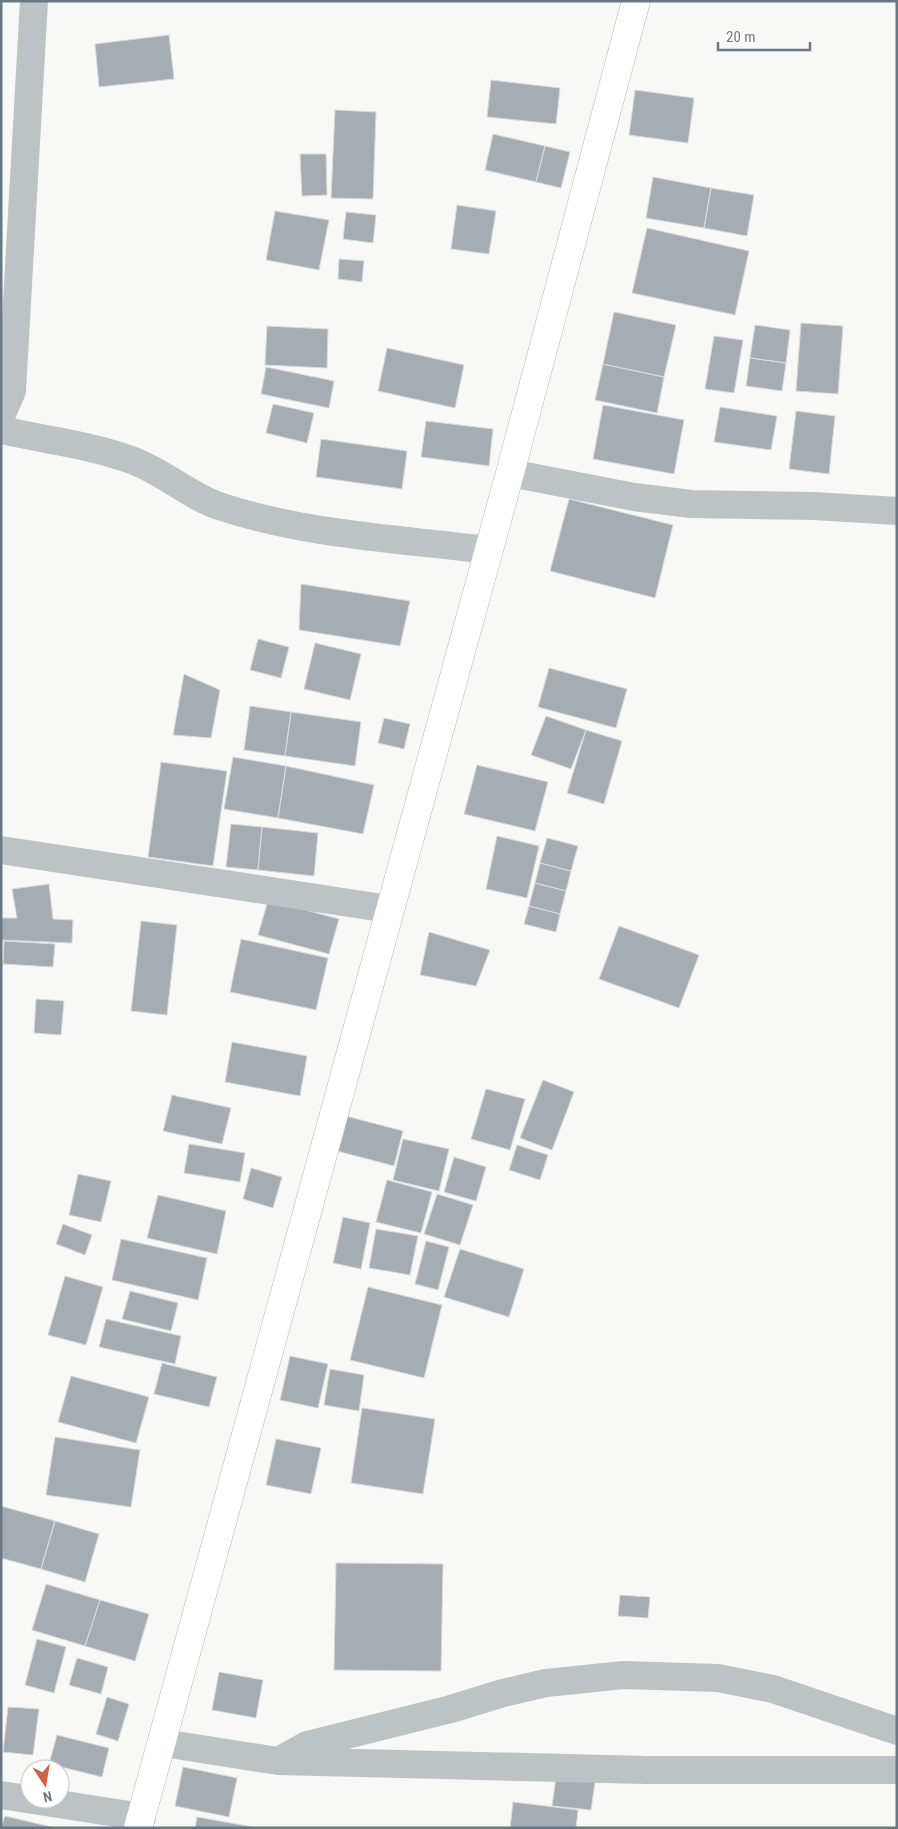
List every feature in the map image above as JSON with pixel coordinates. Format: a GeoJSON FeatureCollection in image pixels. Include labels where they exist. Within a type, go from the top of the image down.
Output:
{"type":"FeatureCollection","features":[{"type":"Feature","properties":{"kind":"main road"},"geometry":{"type":"LineString","coordinates":[[140,1822],[510,472],[636,1]]}},
{"type":"Feature","properties":{"kind":"street"},"geometry":{"type":"LineString","coordinates":[[1,416],[12,391],[11,205],[34,1]]}},
{"type":"Feature","properties":{"kind":"street"},"geometry":{"type":"LineString","coordinates":[[1,430],[114,454],[137,462],[220,506],[258,517],[316,529],[488,550]]}},
{"type":"Feature","properties":{"kind":"street"},"geometry":{"type":"LineString","coordinates":[[510,472],[634,497],[691,504],[814,506],[897,511]]}},
{"type":"Feature","properties":{"kind":"street"},"geometry":{"type":"LineString","coordinates":[[1,850],[389,908]]}},
{"type":"Feature","properties":{"kind":"street"},"geometry":{"type":"LineString","coordinates":[[278,1761],[308,1745],[451,1709],[503,1693],[546,1683],[624,1675],[718,1678],[773,1688],[897,1731]]}},
{"type":"Feature","properties":{"kind":"street"},"geometry":{"type":"LineString","coordinates":[[163,1743],[278,1761],[646,1770],[897,1770]]}},
{"type":"Feature","properties":{"kind":"street"},"geometry":{"type":"LineString","coordinates":[[1,1795],[140,1822]]}},
{"type":"Feature","properties":{"kind":"building"},"geometry":{"type":"Polygon","coordinates":[[[169,35],[174,79],[99,87],[95,44],[169,35]]]}},
{"type":"Feature","properties":{"kind":"building"},"geometry":{"type":"Polygon","coordinates":[[[491,80],[560,88],[556,124],[487,117],[491,80]]]}},
{"type":"Feature","properties":{"kind":"building"},"geometry":{"type":"Polygon","coordinates":[[[635,90],[694,98],[688,143],[629,135],[635,90]]]}},
{"type":"Feature","properties":{"kind":"building"},"geometry":{"type":"Polygon","coordinates":[[[335,110],[376,112],[373,199],[331,198],[335,110]]]}},
{"type":"Feature","properties":{"kind":"building"},"geometry":{"type":"Polygon","coordinates":[[[493,134],[545,146],[536,182],[485,170],[493,134]]]}},
{"type":"Feature","properties":{"kind":"building"},"geometry":{"type":"Polygon","coordinates":[[[545,146],[570,152],[561,188],[536,182],[545,146]]]}},
{"type":"Feature","properties":{"kind":"building"},"geometry":{"type":"Polygon","coordinates":[[[300,154],[326,154],[327,195],[302,196],[300,154]]]}},
{"type":"Feature","properties":{"kind":"building"},"geometry":{"type":"Polygon","coordinates":[[[653,177],[711,188],[704,228],[646,218],[653,177]]]}},
{"type":"Feature","properties":{"kind":"building"},"geometry":{"type":"Polygon","coordinates":[[[711,188],[754,195],[747,236],[704,228],[711,188]]]}},
{"type":"Feature","properties":{"kind":"building"},"geometry":{"type":"Polygon","coordinates":[[[457,205],[496,211],[489,254],[451,249],[457,205]]]}},
{"type":"Feature","properties":{"kind":"building"},"geometry":{"type":"Polygon","coordinates":[[[275,211],[329,220],[319,270],[266,260],[275,211]]]}},
{"type":"Feature","properties":{"kind":"building"},"geometry":{"type":"Polygon","coordinates":[[[346,212],[376,215],[373,243],[343,239],[346,212]]]}},
{"type":"Feature","properties":{"kind":"building"},"geometry":{"type":"Polygon","coordinates":[[[647,228],[749,251],[735,315],[632,293],[647,228]]]}},
{"type":"Feature","properties":{"kind":"building"},"geometry":{"type":"Polygon","coordinates":[[[339,259],[364,261],[362,282],[338,279],[339,259]]]}},
{"type":"Feature","properties":{"kind":"building"},"geometry":{"type":"Polygon","coordinates":[[[614,312],[676,325],[664,377],[603,364],[614,312]]]}},
{"type":"Feature","properties":{"kind":"building"},"geometry":{"type":"Polygon","coordinates":[[[801,323],[843,326],[838,394],[796,391],[801,323]]]}},
{"type":"Feature","properties":{"kind":"building"},"geometry":{"type":"Polygon","coordinates":[[[755,325],[790,330],[786,363],[750,358],[755,325]]]}},
{"type":"Feature","properties":{"kind":"building"},"geometry":{"type":"Polygon","coordinates":[[[267,326],[328,329],[327,368],[265,365],[267,326]]]}},
{"type":"Feature","properties":{"kind":"building"},"geometry":{"type":"Polygon","coordinates":[[[714,336],[743,340],[734,393],[705,389],[714,336]]]}},
{"type":"Feature","properties":{"kind":"building"},"geometry":{"type":"Polygon","coordinates":[[[387,348],[464,365],[455,408],[378,391],[387,348]]]}},
{"type":"Feature","properties":{"kind":"building"},"geometry":{"type":"Polygon","coordinates":[[[750,358],[786,363],[782,391],[746,386],[750,358]]]}},
{"type":"Feature","properties":{"kind":"building"},"geometry":{"type":"Polygon","coordinates":[[[603,364],[664,377],[657,413],[595,400],[603,364]]]}},
{"type":"Feature","properties":{"kind":"building"},"geometry":{"type":"Polygon","coordinates":[[[266,367],[334,381],[329,408],[261,394],[266,367]]]}},
{"type":"Feature","properties":{"kind":"building"},"geometry":{"type":"Polygon","coordinates":[[[273,404],[314,413],[307,443],[266,433],[273,404]]]}},
{"type":"Feature","properties":{"kind":"building"},"geometry":{"type":"Polygon","coordinates":[[[603,405],[684,420],[674,474],[593,459],[603,405]]]}},
{"type":"Feature","properties":{"kind":"building"},"geometry":{"type":"Polygon","coordinates":[[[720,407],[777,416],[771,450],[714,442],[720,407]]]}},
{"type":"Feature","properties":{"kind":"building"},"geometry":{"type":"Polygon","coordinates":[[[796,411],[835,416],[829,474],[789,469],[796,411]]]}},
{"type":"Feature","properties":{"kind":"building"},"geometry":{"type":"Polygon","coordinates":[[[426,421],[493,429],[489,466],[421,457],[426,421]]]}},
{"type":"Feature","properties":{"kind":"building"},"geometry":{"type":"Polygon","coordinates":[[[321,439],[407,451],[402,489],[316,477],[321,439]]]}},
{"type":"Feature","properties":{"kind":"building"},"geometry":{"type":"Polygon","coordinates":[[[569,499],[673,525],[655,598],[550,571],[569,499]]]}},
{"type":"Feature","properties":{"kind":"building"},"geometry":{"type":"Polygon","coordinates":[[[301,584],[410,601],[400,646],[299,630],[301,584]]]}},
{"type":"Feature","properties":{"kind":"building"},"geometry":{"type":"Polygon","coordinates":[[[258,639],[289,647],[281,678],[250,670],[258,639]]]}},
{"type":"Feature","properties":{"kind":"building"},"geometry":{"type":"Polygon","coordinates":[[[315,643],[361,654],[350,700],[304,689],[315,643]]]}},
{"type":"Feature","properties":{"kind":"building"},"geometry":{"type":"Polygon","coordinates":[[[549,668],[627,689],[616,728],[538,707],[549,668]]]}},
{"type":"Feature","properties":{"kind":"building"},"geometry":{"type":"Polygon","coordinates":[[[184,674],[220,690],[211,738],[173,735],[184,674]]]}},
{"type":"Feature","properties":{"kind":"building"},"geometry":{"type":"Polygon","coordinates":[[[250,706],[291,712],[285,756],[244,750],[250,706]]]}},
{"type":"Feature","properties":{"kind":"building"},"geometry":{"type":"Polygon","coordinates":[[[291,712],[361,722],[355,766],[285,756],[291,712]]]}},
{"type":"Feature","properties":{"kind":"building"},"geometry":{"type":"Polygon","coordinates":[[[546,716],[586,730],[571,769],[531,755],[546,716]]]}},
{"type":"Feature","properties":{"kind":"building"},"geometry":{"type":"Polygon","coordinates":[[[384,718],[410,724],[404,749],[378,743],[384,718]]]}},
{"type":"Feature","properties":{"kind":"building"},"geometry":{"type":"Polygon","coordinates":[[[586,730],[622,741],[604,804],[567,793],[586,730]]]}},
{"type":"Feature","properties":{"kind":"building"},"geometry":{"type":"Polygon","coordinates":[[[233,757],[286,766],[278,818],[224,809],[233,757]]]}},
{"type":"Feature","properties":{"kind":"building"},"geometry":{"type":"Polygon","coordinates":[[[161,762],[227,771],[213,866],[148,857],[161,762]]]}},
{"type":"Feature","properties":{"kind":"building"},"geometry":{"type":"Polygon","coordinates":[[[477,765],[548,782],[535,831],[464,814],[477,765]]]}},
{"type":"Feature","properties":{"kind":"building"},"geometry":{"type":"Polygon","coordinates":[[[286,766],[374,785],[363,834],[278,818],[286,766]]]}},
{"type":"Feature","properties":{"kind":"building"},"geometry":{"type":"Polygon","coordinates":[[[231,824],[262,827],[258,870],[226,867],[231,824]]]}},
{"type":"Feature","properties":{"kind":"building"},"geometry":{"type":"Polygon","coordinates":[[[262,827],[318,833],[314,876],[258,870],[262,827]]]}},
{"type":"Feature","properties":{"kind":"building"},"geometry":{"type":"Polygon","coordinates":[[[497,836],[539,846],[527,898],[486,889],[497,836]]]}},
{"type":"Feature","properties":{"kind":"building"},"geometry":{"type":"Polygon","coordinates":[[[547,838],[578,846],[571,871],[540,863],[547,838]]]}},
{"type":"Feature","properties":{"kind":"building"},"geometry":{"type":"Polygon","coordinates":[[[540,863],[571,871],[566,891],[535,883],[540,863]]]}},
{"type":"Feature","properties":{"kind":"building"},"geometry":{"type":"Polygon","coordinates":[[[535,883],[566,891],[560,914],[529,906],[535,883]]]}},
{"type":"Feature","properties":{"kind":"building"},"geometry":{"type":"Polygon","coordinates":[[[49,884],[53,919],[73,920],[72,943],[1,940],[1,918],[17,918],[12,889],[49,884]]]}},
{"type":"Feature","properties":{"kind":"building"},"geometry":{"type":"Polygon","coordinates":[[[268,900],[339,919],[329,954],[258,935],[268,900]]]}},
{"type":"Feature","properties":{"kind":"building"},"geometry":{"type":"Polygon","coordinates":[[[529,906],[560,914],[556,932],[524,924],[529,906]]]}},
{"type":"Feature","properties":{"kind":"building"},"geometry":{"type":"Polygon","coordinates":[[[141,921],[177,925],[167,1015],[131,1011],[141,921]]]}},
{"type":"Feature","properties":{"kind":"building"},"geometry":{"type":"Polygon","coordinates":[[[619,926],[699,955],[679,1008],[599,979],[619,926]]]}},
{"type":"Feature","properties":{"kind":"building"},"geometry":{"type":"Polygon","coordinates":[[[429,932],[490,950],[476,986],[420,975],[429,932]]]}},
{"type":"Feature","properties":{"kind":"building"},"geometry":{"type":"Polygon","coordinates":[[[241,939],[328,958],[316,1010],[230,992],[241,939]]]}},
{"type":"Feature","properties":{"kind":"building"},"geometry":{"type":"Polygon","coordinates":[[[4,941],[55,944],[53,967],[3,964],[4,941]]]}},
{"type":"Feature","properties":{"kind":"building"},"geometry":{"type":"Polygon","coordinates":[[[36,999],[64,1001],[61,1035],[34,1033],[36,999]]]}},
{"type":"Feature","properties":{"kind":"building"},"geometry":{"type":"Polygon","coordinates":[[[232,1042],[307,1056],[300,1096],[225,1082],[232,1042]]]}},
{"type":"Feature","properties":{"kind":"building"},"geometry":{"type":"Polygon","coordinates":[[[543,1080],[574,1092],[552,1150],[520,1138],[543,1080]]]}},
{"type":"Feature","properties":{"kind":"building"},"geometry":{"type":"Polygon","coordinates":[[[486,1089],[525,1099],[510,1150],[471,1139],[486,1089]]]}},
{"type":"Feature","properties":{"kind":"building"},"geometry":{"type":"Polygon","coordinates":[[[172,1095],[231,1108],[222,1144],[163,1131],[172,1095]]]}},
{"type":"Feature","properties":{"kind":"building"},"geometry":{"type":"Polygon","coordinates":[[[346,1116],[403,1131],[394,1166],[337,1151],[346,1116]]]}},
{"type":"Feature","properties":{"kind":"building"},"geometry":{"type":"Polygon","coordinates":[[[403,1139],[449,1149],[439,1191],[393,1180],[403,1139]]]}},
{"type":"Feature","properties":{"kind":"building"},"geometry":{"type":"Polygon","coordinates":[[[189,1144],[245,1153],[240,1182],[184,1173],[189,1144]]]}},
{"type":"Feature","properties":{"kind":"building"},"geometry":{"type":"Polygon","coordinates":[[[517,1145],[548,1155],[540,1180],[509,1170],[517,1145]]]}},
{"type":"Feature","properties":{"kind":"building"},"geometry":{"type":"Polygon","coordinates":[[[454,1157],[486,1167],[476,1201],[444,1192],[454,1157]]]}},
{"type":"Feature","properties":{"kind":"building"},"geometry":{"type":"Polygon","coordinates":[[[251,1168],[282,1177],[273,1208],[243,1199],[251,1168]]]}},
{"type":"Feature","properties":{"kind":"building"},"geometry":{"type":"Polygon","coordinates":[[[78,1174],[111,1181],[101,1222],[69,1215],[78,1174]]]}},
{"type":"Feature","properties":{"kind":"building"},"geometry":{"type":"Polygon","coordinates":[[[387,1180],[432,1192],[421,1233],[376,1222],[387,1180]]]}},
{"type":"Feature","properties":{"kind":"building"},"geometry":{"type":"Polygon","coordinates":[[[437,1194],[473,1205],[460,1245],[424,1234],[437,1194]]]}},
{"type":"Feature","properties":{"kind":"building"},"geometry":{"type":"Polygon","coordinates":[[[158,1195],[226,1211],[217,1254],[147,1238],[158,1195]]]}},
{"type":"Feature","properties":{"kind":"building"},"geometry":{"type":"Polygon","coordinates":[[[343,1217],[370,1223],[361,1269],[333,1263],[343,1217]]]}},
{"type":"Feature","properties":{"kind":"building"},"geometry":{"type":"Polygon","coordinates":[[[63,1224],[92,1235],[85,1255],[56,1244],[63,1224]]]}},
{"type":"Feature","properties":{"kind":"building"},"geometry":{"type":"Polygon","coordinates":[[[376,1229],[418,1236],[410,1275],[369,1268],[376,1229]]]}},
{"type":"Feature","properties":{"kind":"building"},"geometry":{"type":"Polygon","coordinates":[[[121,1239],[207,1258],[198,1300],[112,1280],[121,1239]]]}},
{"type":"Feature","properties":{"kind":"building"},"geometry":{"type":"Polygon","coordinates":[[[426,1241],[449,1247],[438,1290],[415,1284],[426,1241]]]}},
{"type":"Feature","properties":{"kind":"building"},"geometry":{"type":"Polygon","coordinates":[[[460,1249],[524,1269],[509,1317],[444,1297],[460,1249]]]}},
{"type":"Feature","properties":{"kind":"building"},"geometry":{"type":"Polygon","coordinates":[[[65,1276],[103,1287],[86,1345],[48,1335],[65,1276]]]}},
{"type":"Feature","properties":{"kind":"building"},"geometry":{"type":"Polygon","coordinates":[[[368,1287],[442,1305],[424,1378],[350,1360],[368,1287]]]}},
{"type":"Feature","properties":{"kind":"building"},"geometry":{"type":"Polygon","coordinates":[[[130,1291],[178,1303],[171,1331],[122,1319],[130,1291]]]}},
{"type":"Feature","properties":{"kind":"building"},"geometry":{"type":"Polygon","coordinates":[[[106,1319],[181,1336],[175,1364],[99,1347],[106,1319]]]}},
{"type":"Feature","properties":{"kind":"building"},"geometry":{"type":"Polygon","coordinates":[[[290,1356],[328,1364],[318,1408],[280,1400],[290,1356]]]}},
{"type":"Feature","properties":{"kind":"building"},"geometry":{"type":"Polygon","coordinates":[[[162,1363],[217,1377],[209,1407],[154,1394],[162,1363]]]}},
{"type":"Feature","properties":{"kind":"building"},"geometry":{"type":"Polygon","coordinates":[[[330,1369],[364,1375],[359,1411],[324,1405],[330,1369]]]}},
{"type":"Feature","properties":{"kind":"building"},"geometry":{"type":"Polygon","coordinates":[[[71,1376],[149,1397],[136,1443],[58,1422],[71,1376]]]}},
{"type":"Feature","properties":{"kind":"building"},"geometry":{"type":"Polygon","coordinates":[[[362,1408],[435,1419],[423,1494],[351,1483],[362,1408]]]}},
{"type":"Feature","properties":{"kind":"building"},"geometry":{"type":"Polygon","coordinates":[[[55,1437],[140,1450],[131,1507],[46,1495],[55,1437]]]}},
{"type":"Feature","properties":{"kind":"building"},"geometry":{"type":"Polygon","coordinates":[[[276,1439],[321,1448],[311,1494],[266,1485],[276,1439]]]}},
{"type":"Feature","properties":{"kind":"building"},"geometry":{"type":"Polygon","coordinates":[[[1,1506],[55,1521],[41,1569],[1,1558],[1,1506]]]}},
{"type":"Feature","properties":{"kind":"building"},"geometry":{"type":"Polygon","coordinates":[[[55,1521],[99,1534],[85,1582],[41,1569],[55,1521]]]}},
{"type":"Feature","properties":{"kind":"building"},"geometry":{"type":"Polygon","coordinates":[[[336,1563],[443,1564],[441,1671],[334,1670],[336,1563]]]}},
{"type":"Feature","properties":{"kind":"building"},"geometry":{"type":"Polygon","coordinates":[[[46,1584],[100,1600],[85,1646],[32,1630],[46,1584]]]}},
{"type":"Feature","properties":{"kind":"building"},"geometry":{"type":"Polygon","coordinates":[[[620,1595],[650,1597],[648,1618],[618,1616],[620,1595]]]}},
{"type":"Feature","properties":{"kind":"building"},"geometry":{"type":"Polygon","coordinates":[[[100,1600],[149,1614],[135,1661],[85,1646],[100,1600]]]}},
{"type":"Feature","properties":{"kind":"building"},"geometry":{"type":"Polygon","coordinates":[[[37,1639],[66,1647],[54,1693],[25,1685],[37,1639]]]}},
{"type":"Feature","properties":{"kind":"building"},"geometry":{"type":"Polygon","coordinates":[[[77,1658],[108,1667],[101,1694],[69,1685],[77,1658]]]}},
{"type":"Feature","properties":{"kind":"building"},"geometry":{"type":"Polygon","coordinates":[[[219,1672],[263,1680],[256,1718],[212,1710],[219,1672]]]}},
{"type":"Feature","properties":{"kind":"building"},"geometry":{"type":"Polygon","coordinates":[[[107,1697],[129,1704],[118,1741],[96,1734],[107,1697]]]}},
{"type":"Feature","properties":{"kind":"building"},"geometry":{"type":"Polygon","coordinates":[[[8,1707],[39,1709],[33,1755],[3,1752],[8,1707]]]}},
{"type":"Feature","properties":{"kind":"building"},"geometry":{"type":"Polygon","coordinates":[[[57,1735],[109,1748],[102,1777],[70,1769],[70,1759],[50,1759],[57,1735]]]}},
{"type":"Feature","properties":{"kind":"building"},"geometry":{"type":"Polygon","coordinates":[[[183,1767],[237,1778],[229,1817],[175,1806],[183,1767]]]}},
{"type":"Feature","properties":{"kind":"building"},"geometry":{"type":"Polygon","coordinates":[[[556,1777],[595,1782],[591,1810],[552,1806],[556,1777]]]}},
{"type":"Feature","properties":{"kind":"building"},"geometry":{"type":"Polygon","coordinates":[[[513,1802],[578,1810],[576,1828],[510,1828],[513,1802]]]}},
{"type":"Feature","properties":{"kind":"building"},"geometry":{"type":"Polygon","coordinates":[[[5,1816],[56,1828],[1,1828],[5,1816]]]}},
{"type":"Feature","properties":{"kind":"building"},"geometry":{"type":"Polygon","coordinates":[[[197,1817],[253,1827],[253,1828],[195,1828],[197,1817]]]}}]}
